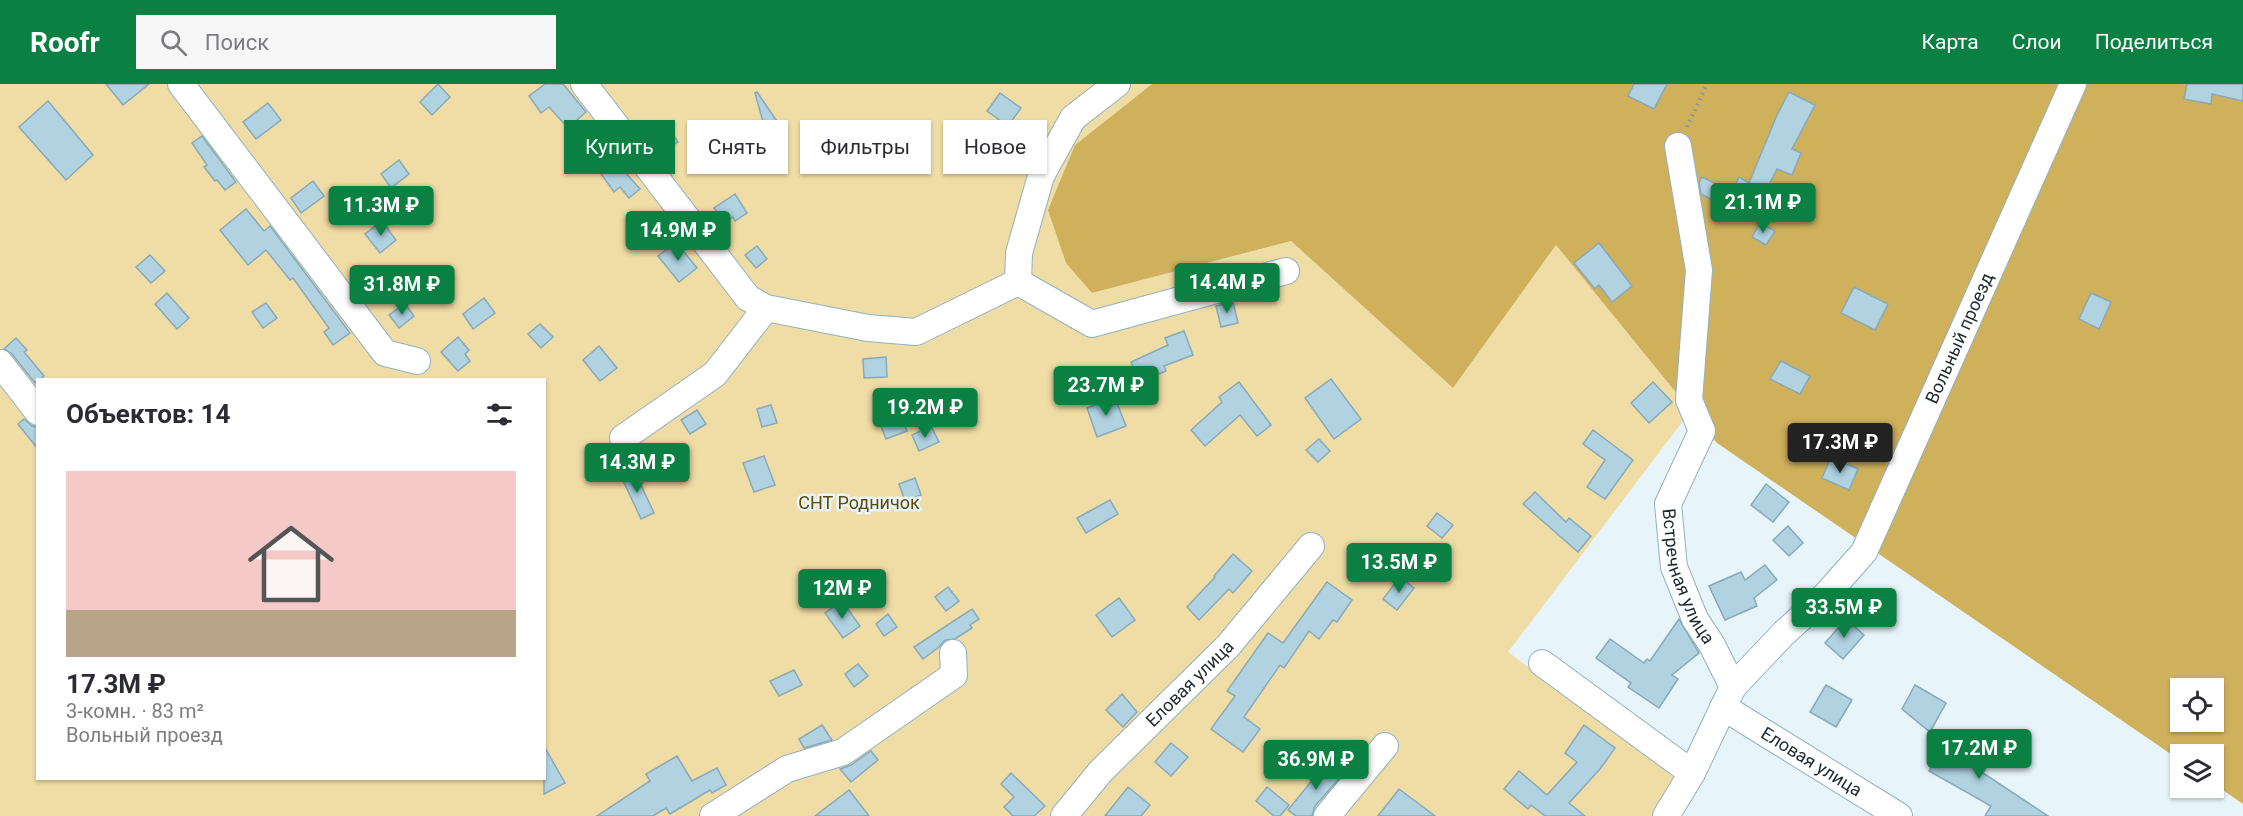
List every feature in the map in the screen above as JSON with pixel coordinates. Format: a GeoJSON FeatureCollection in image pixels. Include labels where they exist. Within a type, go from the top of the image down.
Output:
{"type":"FeatureCollection","features":[{"type":"Feature","properties":{"kind":"street"},"geometry":{"type":"LineString","coordinates":[[181,84],[385,353],[417,361]]}},
{"type":"Feature","properties":{"kind":"street"},"geometry":{"type":"LineString","coordinates":[[584,84],[748,298],[765,308],[868,328],[916,332],[1018,282]]}},
{"type":"Feature","properties":{"kind":"street"},"geometry":{"type":"LineString","coordinates":[[1018,282],[1019,253],[1041,176],[1073,118],[1117,84]]}},
{"type":"Feature","properties":{"kind":"street","name":"Вольный проезд"},"geometry":{"type":"LineString","coordinates":[[1728,697],[1784,633],[1825,596],[1864,552],[2073,84]]}},
{"type":"Feature","properties":{"kind":"street","name":"Встречная улица"},"geometry":{"type":"LineString","coordinates":[[1678,146],[1699,270],[1689,400],[1702,431],[1668,504],[1674,567],[1695,619],[1712,645],[1728,697]]}},
{"type":"Feature","properties":{"kind":"street"},"geometry":{"type":"LineString","coordinates":[[1018,282],[1092,324],[1286,271]]}},
{"type":"Feature","properties":{"kind":"street"},"geometry":{"type":"LineString","coordinates":[[623,438],[715,374],[765,308]]}},
{"type":"Feature","properties":{"kind":"street"},"geometry":{"type":"LineString","coordinates":[[0,363],[36,409]]}},
{"type":"Feature","properties":{"kind":"street","name":"Еловая улица"},"geometry":{"type":"LineString","coordinates":[[1064,816],[1101,771],[1228,646],[1311,546]]}},
{"type":"Feature","properties":{"kind":"street"},"geometry":{"type":"LineString","coordinates":[[713,816],[787,769],[843,752],[954,675],[953,653]]}},
{"type":"Feature","properties":{"kind":"street"},"geometry":{"type":"LineString","coordinates":[[1542,663],[1692,773]]}},
{"type":"Feature","properties":{"kind":"street"},"geometry":{"type":"LineString","coordinates":[[1666,816],[1692,773],[1728,697]]}},
{"type":"Feature","properties":{"kind":"street","name":"Еловая улица"},"geometry":{"type":"LineString","coordinates":[[1728,697],[1899,816]]}},
{"type":"Feature","properties":{"kind":"street"},"geometry":{"type":"LineString","coordinates":[[1327,816],[1385,746]]}},
{"type":"Feature","properties":{"kind":"path"},"geometry":{"type":"LineString","coordinates":[[1678,146],[1707,84]]}},
{"type":"Feature","properties":{"kind":"green space","name":"СНТ Родничок"},"geometry":{"type":"Polygon","coordinates":[[[0,84],[1152,84],[1075,145],[1092,293],[1291,241],[1453,388],[1556,245],[1717,443],[1683,421],[1508,652],[1679,779],[1655,816],[0,816],[0,84]]]}},
{"type":"Feature","properties":{"kind":"shaded area"},"geometry":{"type":"Polygon","coordinates":[[[1152,84],[2243,84],[2243,804],[2224,791],[2224,744],[2170,744],[2170,753],[1717,443],[1556,245],[1453,388],[1291,241],[1092,293],[1066,263],[1048,210],[1075,145],[1152,84]]]}},
{"type":"Feature","properties":{"kind":"building"},"geometry":{"type":"Polygon","coordinates":[[[106,84],[149,84],[123,105],[106,84]]]}},
{"type":"Feature","properties":{"kind":"building"},"geometry":{"type":"Polygon","coordinates":[[[438,84],[450,97],[432,115],[420,102],[438,84]]]}},
{"type":"Feature","properties":{"kind":"building"},"geometry":{"type":"Polygon","coordinates":[[[545,84],[563,84],[586,112],[577,120],[564,120],[564,124],[549,107],[541,113],[529,96],[545,84]]]}},
{"type":"Feature","properties":{"kind":"building"},"geometry":{"type":"Polygon","coordinates":[[[1634,84],[1667,84],[1654,109],[1628,96],[1634,84]]]}},
{"type":"Feature","properties":{"kind":"building"},"geometry":{"type":"Polygon","coordinates":[[[2187,84],[2243,84],[2243,101],[2212,94],[2211,104],[2184,99],[2187,84]]]}},
{"type":"Feature","properties":{"kind":"building"},"geometry":{"type":"Polygon","coordinates":[[[757,92],[776,120],[762,120],[755,93],[757,92]]]}},
{"type":"Feature","properties":{"kind":"building"},"geometry":{"type":"Polygon","coordinates":[[[1789,92],[1815,105],[1792,149],[1801,153],[1792,175],[1777,169],[1751,220],[1701,194],[1699,183],[1702,177],[1732,192],[1739,177],[1749,183],[1789,92]]]}},
{"type":"Feature","properties":{"kind":"building"},"geometry":{"type":"Polygon","coordinates":[[[1000,93],[1021,108],[1012,120],[1000,120],[987,111],[1000,93]]]}},
{"type":"Feature","properties":{"kind":"building"},"geometry":{"type":"Polygon","coordinates":[[[48,101],[93,155],[66,180],[19,127],[48,101]]]}},
{"type":"Feature","properties":{"kind":"building"},"geometry":{"type":"Polygon","coordinates":[[[268,103],[281,120],[256,139],[243,122],[268,103]]]}},
{"type":"Feature","properties":{"kind":"building"},"geometry":{"type":"Polygon","coordinates":[[[202,136],[236,182],[225,190],[204,167],[207,165],[192,143],[202,136]]]}},
{"type":"Feature","properties":{"kind":"building"},"geometry":{"type":"Polygon","coordinates":[[[399,160],[409,174],[391,188],[381,174],[399,160]]]}},
{"type":"Feature","properties":{"kind":"building"},"geometry":{"type":"Polygon","coordinates":[[[601,174],[627,174],[640,189],[629,198],[620,187],[614,192],[601,174]]]}},
{"type":"Feature","properties":{"kind":"building"},"geometry":{"type":"Polygon","coordinates":[[[313,181],[324,196],[301,213],[291,198],[313,181]]]}},
{"type":"Feature","properties":{"kind":"building"},"geometry":{"type":"Polygon","coordinates":[[[735,194],[747,213],[735,221],[733,217],[724,223],[714,208],[735,194]]]}},
{"type":"Feature","properties":{"kind":"building"},"geometry":{"type":"Polygon","coordinates":[[[246,209],[264,231],[270,226],[350,333],[333,345],[324,332],[329,328],[293,278],[290,280],[266,250],[248,265],[220,230],[246,209]]]}},
{"type":"Feature","properties":{"kind":"building"},"geometry":{"type":"Polygon","coordinates":[[[382,221],[396,240],[380,253],[365,234],[382,221]]]}},
{"type":"Feature","properties":{"kind":"building"},"geometry":{"type":"Polygon","coordinates":[[[1760,223],[1775,231],[1766,245],[1752,237],[1760,223]]]}},
{"type":"Feature","properties":{"kind":"building"},"geometry":{"type":"Polygon","coordinates":[[[676,242],[697,268],[679,282],[658,256],[676,242]]]}},
{"type":"Feature","properties":{"kind":"building"},"geometry":{"type":"Polygon","coordinates":[[[1599,243],[1632,286],[1612,302],[1599,285],[1595,289],[1574,263],[1599,243]]]}},
{"type":"Feature","properties":{"kind":"building"},"geometry":{"type":"Polygon","coordinates":[[[757,246],[767,259],[756,268],[745,255],[757,246]]]}},
{"type":"Feature","properties":{"kind":"building"},"geometry":{"type":"Polygon","coordinates":[[[150,255],[165,271],[151,283],[136,267],[150,255]]]}},
{"type":"Feature","properties":{"kind":"building"},"geometry":{"type":"Polygon","coordinates":[[[373,271],[385,290],[372,299],[359,280],[373,271]]]}},
{"type":"Feature","properties":{"kind":"building"},"geometry":{"type":"Polygon","coordinates":[[[1854,287],[1888,304],[1875,330],[1841,313],[1854,287]]]}},
{"type":"Feature","properties":{"kind":"building"},"geometry":{"type":"Polygon","coordinates":[[[167,293],[189,318],[177,329],[155,304],[167,293]]]}},
{"type":"Feature","properties":{"kind":"building"},"geometry":{"type":"Polygon","coordinates":[[[2091,293],[2111,302],[2099,329],[2079,319],[2091,293]]]}},
{"type":"Feature","properties":{"kind":"building"},"geometry":{"type":"Polygon","coordinates":[[[484,298],[495,313],[473,329],[463,314],[484,298]]]}},
{"type":"Feature","properties":{"kind":"building"},"geometry":{"type":"Polygon","coordinates":[[[1233,302],[1238,323],[1221,327],[1216,306],[1233,302]]]}},
{"type":"Feature","properties":{"kind":"building"},"geometry":{"type":"Polygon","coordinates":[[[266,303],[277,318],[263,328],[252,312],[266,303]]]}},
{"type":"Feature","properties":{"kind":"building"},"geometry":{"type":"Polygon","coordinates":[[[405,304],[414,316],[399,328],[389,315],[405,304]]]}},
{"type":"Feature","properties":{"kind":"building"},"geometry":{"type":"Polygon","coordinates":[[[540,324],[553,337],[541,348],[528,334],[540,324]]]}},
{"type":"Feature","properties":{"kind":"building"},"geometry":{"type":"Polygon","coordinates":[[[1184,331],[1193,355],[1164,366],[1166,371],[1140,382],[1131,362],[1168,345],[1165,338],[1184,331]]]}},
{"type":"Feature","properties":{"kind":"building"},"geometry":{"type":"Polygon","coordinates":[[[458,337],[469,350],[465,354],[470,361],[458,371],[441,352],[458,337]]]}},
{"type":"Feature","properties":{"kind":"building"},"geometry":{"type":"Polygon","coordinates":[[[16,338],[27,350],[24,352],[44,376],[36,378],[35,383],[12,354],[4,349],[16,338]]]}},
{"type":"Feature","properties":{"kind":"building"},"geometry":{"type":"Polygon","coordinates":[[[599,346],[617,368],[600,381],[583,360],[599,346]]]}},
{"type":"Feature","properties":{"kind":"building"},"geometry":{"type":"Polygon","coordinates":[[[886,357],[887,377],[864,378],[863,359],[886,357]]]}},
{"type":"Feature","properties":{"kind":"building"},"geometry":{"type":"Polygon","coordinates":[[[1781,361],[1810,376],[1800,394],[1770,379],[1781,361]]]}},
{"type":"Feature","properties":{"kind":"building"},"geometry":{"type":"Polygon","coordinates":[[[1331,379],[1361,419],[1334,439],[1305,398],[1331,379]]]}},
{"type":"Feature","properties":{"kind":"building"},"geometry":{"type":"Polygon","coordinates":[[[1239,382],[1271,425],[1257,436],[1240,415],[1205,446],[1191,430],[1222,402],[1219,397],[1239,382]]]}},
{"type":"Feature","properties":{"kind":"building"},"geometry":{"type":"Polygon","coordinates":[[[1653,382],[1672,402],[1649,423],[1631,403],[1653,382]]]}},
{"type":"Feature","properties":{"kind":"building"},"geometry":{"type":"Polygon","coordinates":[[[1115,398],[1126,426],[1097,437],[1087,408],[1115,398]]]}},
{"type":"Feature","properties":{"kind":"building"},"geometry":{"type":"Polygon","coordinates":[[[771,405],[777,423],[762,427],[757,409],[771,405]]]}},
{"type":"Feature","properties":{"kind":"building"},"geometry":{"type":"Polygon","coordinates":[[[697,410],[706,424],[690,434],[681,420],[697,410]]]}},
{"type":"Feature","properties":{"kind":"building"},"geometry":{"type":"Polygon","coordinates":[[[900,412],[907,431],[886,439],[879,421],[900,412]]]}},
{"type":"Feature","properties":{"kind":"building"},"geometry":{"type":"Polygon","coordinates":[[[24,419],[36,427],[36,446],[18,424],[24,419]]]}},
{"type":"Feature","properties":{"kind":"building"},"geometry":{"type":"Polygon","coordinates":[[[931,426],[939,442],[919,451],[912,435],[931,426]]]}},
{"type":"Feature","properties":{"kind":"building"},"geometry":{"type":"Polygon","coordinates":[[[1593,430],[1633,460],[1605,499],[1587,487],[1605,460],[1583,444],[1593,430]]]}},
{"type":"Feature","properties":{"kind":"building"},"geometry":{"type":"Polygon","coordinates":[[[1319,439],[1330,451],[1318,462],[1306,450],[1319,439]]]}},
{"type":"Feature","properties":{"kind":"building"},"geometry":{"type":"Polygon","coordinates":[[[764,456],[775,485],[754,492],[743,463],[764,456]]]}},
{"type":"Feature","properties":{"kind":"building"},"geometry":{"type":"Polygon","coordinates":[[[1831,457],[1858,469],[1849,490],[1822,478],[1831,457]]]}},
{"type":"Feature","properties":{"kind":"building"},"geometry":{"type":"Polygon","coordinates":[[[634,470],[654,513],[641,519],[621,476],[634,470]]]}},
{"type":"Feature","properties":{"kind":"building"},"geometry":{"type":"Polygon","coordinates":[[[915,478],[921,495],[905,501],[899,484],[915,478]]]}},
{"type":"Feature","properties":{"kind":"building"},"geometry":{"type":"Polygon","coordinates":[[[1766,484],[1789,502],[1773,522],[1751,505],[1766,484]]]}},
{"type":"Feature","properties":{"kind":"building"},"geometry":{"type":"Polygon","coordinates":[[[1535,492],[1566,522],[1569,518],[1591,536],[1578,552],[1523,504],[1535,492]]]}},
{"type":"Feature","properties":{"kind":"building"},"geometry":{"type":"Polygon","coordinates":[[[1110,500],[1118,514],[1086,533],[1077,518],[1110,500]]]}},
{"type":"Feature","properties":{"kind":"building"},"geometry":{"type":"Polygon","coordinates":[[[1437,513],[1453,525],[1442,538],[1427,526],[1437,513]]]}},
{"type":"Feature","properties":{"kind":"building"},"geometry":{"type":"Polygon","coordinates":[[[1788,526],[1803,543],[1789,556],[1773,540],[1788,526]]]}},
{"type":"Feature","properties":{"kind":"building"},"geometry":{"type":"Polygon","coordinates":[[[1233,554],[1252,571],[1233,593],[1229,589],[1199,620],[1187,607],[1233,554]]]}},
{"type":"Feature","properties":{"kind":"building"},"geometry":{"type":"Polygon","coordinates":[[[1765,565],[1777,580],[1754,598],[1757,606],[1725,620],[1709,586],[1741,572],[1745,580],[1765,565]]]}},
{"type":"Feature","properties":{"kind":"building"},"geometry":{"type":"Polygon","coordinates":[[[1400,577],[1414,588],[1397,610],[1383,599],[1400,577]]]}},
{"type":"Feature","properties":{"kind":"building"},"geometry":{"type":"Polygon","coordinates":[[[1327,582],[1352,600],[1337,622],[1333,620],[1319,639],[1309,631],[1284,668],[1280,665],[1244,717],[1260,729],[1243,752],[1211,729],[1235,696],[1227,691],[1268,633],[1283,643],[1327,582]]]}},
{"type":"Feature","properties":{"kind":"building"},"geometry":{"type":"Polygon","coordinates":[[[948,587],[959,601],[946,611],[935,597],[948,587]]]}},
{"type":"Feature","properties":{"kind":"building"},"geometry":{"type":"Polygon","coordinates":[[[1119,598],[1135,620],[1112,637],[1096,615],[1119,598]]]}},
{"type":"Feature","properties":{"kind":"building"},"geometry":{"type":"Polygon","coordinates":[[[842,601],[860,626],[843,638],[825,613],[842,601]]]}},
{"type":"Feature","properties":{"kind":"building"},"geometry":{"type":"Polygon","coordinates":[[[972,609],[979,619],[970,625],[972,628],[955,639],[945,640],[923,659],[914,647],[972,609]]]}},
{"type":"Feature","properties":{"kind":"building"},"geometry":{"type":"Polygon","coordinates":[[[888,614],[897,627],[884,636],[876,624],[888,614]]]}},
{"type":"Feature","properties":{"kind":"building"},"geometry":{"type":"Polygon","coordinates":[[[1679,619],[1699,653],[1672,675],[1678,679],[1659,708],[1628,687],[1631,683],[1596,658],[1610,639],[1644,663],[1647,659],[1650,661],[1679,619]]]}},
{"type":"Feature","properties":{"kind":"building"},"geometry":{"type":"Polygon","coordinates":[[[1846,619],[1864,635],[1843,659],[1825,643],[1846,619]]]}},
{"type":"Feature","properties":{"kind":"building"},"geometry":{"type":"Polygon","coordinates":[[[858,664],[868,676],[854,687],[845,674],[858,664]]]}},
{"type":"Feature","properties":{"kind":"building"},"geometry":{"type":"Polygon","coordinates":[[[794,670],[802,685],[779,696],[770,681],[794,670]]]}},
{"type":"Feature","properties":{"kind":"building"},"geometry":{"type":"Polygon","coordinates":[[[1826,685],[1852,700],[1836,727],[1810,712],[1826,685]]]}},
{"type":"Feature","properties":{"kind":"building"},"geometry":{"type":"Polygon","coordinates":[[[1915,685],[1946,703],[1930,732],[1902,709],[1915,685]]]}},
{"type":"Feature","properties":{"kind":"building"},"geometry":{"type":"Polygon","coordinates":[[[1122,694],[1137,712],[1123,727],[1106,710],[1122,694]]]}},
{"type":"Feature","properties":{"kind":"building"},"geometry":{"type":"Polygon","coordinates":[[[822,725],[832,740],[804,748],[799,739],[822,725]]]}},
{"type":"Feature","properties":{"kind":"building"},"geometry":{"type":"Polygon","coordinates":[[[1584,725],[1615,748],[1600,769],[1569,803],[1585,816],[1545,816],[1531,805],[1528,809],[1504,789],[1519,771],[1547,795],[1577,762],[1565,753],[1584,725]]]}},
{"type":"Feature","properties":{"kind":"building"},"geometry":{"type":"Polygon","coordinates":[[[1949,736],[1991,759],[1983,773],[2048,816],[1985,816],[1991,806],[1929,771],[1949,736]]]}},
{"type":"Feature","properties":{"kind":"building"},"geometry":{"type":"Polygon","coordinates":[[[1171,743],[1188,757],[1171,776],[1155,762],[1171,743]]]}},
{"type":"Feature","properties":{"kind":"building"},"geometry":{"type":"Polygon","coordinates":[[[546,750],[565,783],[544,794],[544,780],[546,780],[546,750]]]}},
{"type":"Feature","properties":{"kind":"building"},"geometry":{"type":"Polygon","coordinates":[[[871,751],[878,760],[851,782],[840,769],[851,765],[871,751]]]}},
{"type":"Feature","properties":{"kind":"building"},"geometry":{"type":"Polygon","coordinates":[[[677,756],[692,781],[717,768],[726,785],[712,793],[710,790],[670,814],[666,808],[653,816],[597,816],[650,781],[646,774],[677,756]]]}},
{"type":"Feature","properties":{"kind":"building"},"geometry":{"type":"Polygon","coordinates":[[[1327,762],[1343,774],[1315,806],[1312,816],[1296,816],[1288,810],[1327,762]]]}},
{"type":"Feature","properties":{"kind":"building"},"geometry":{"type":"Polygon","coordinates":[[[1011,773],[1045,806],[1034,816],[1013,816],[1004,807],[1014,797],[1001,784],[1011,773]]]}},
{"type":"Feature","properties":{"kind":"building"},"geometry":{"type":"Polygon","coordinates":[[[1128,787],[1150,805],[1141,816],[1105,816],[1128,787]]]}},
{"type":"Feature","properties":{"kind":"building"},"geometry":{"type":"Polygon","coordinates":[[[1267,787],[1289,805],[1280,816],[1274,816],[1256,801],[1267,787]]]}},
{"type":"Feature","properties":{"kind":"building"},"geometry":{"type":"Polygon","coordinates":[[[1399,789],[1435,816],[1378,816],[1399,789]]]}},
{"type":"Feature","properties":{"kind":"building"},"geometry":{"type":"Polygon","coordinates":[[[849,790],[869,816],[815,816],[849,790]]]}}]}
